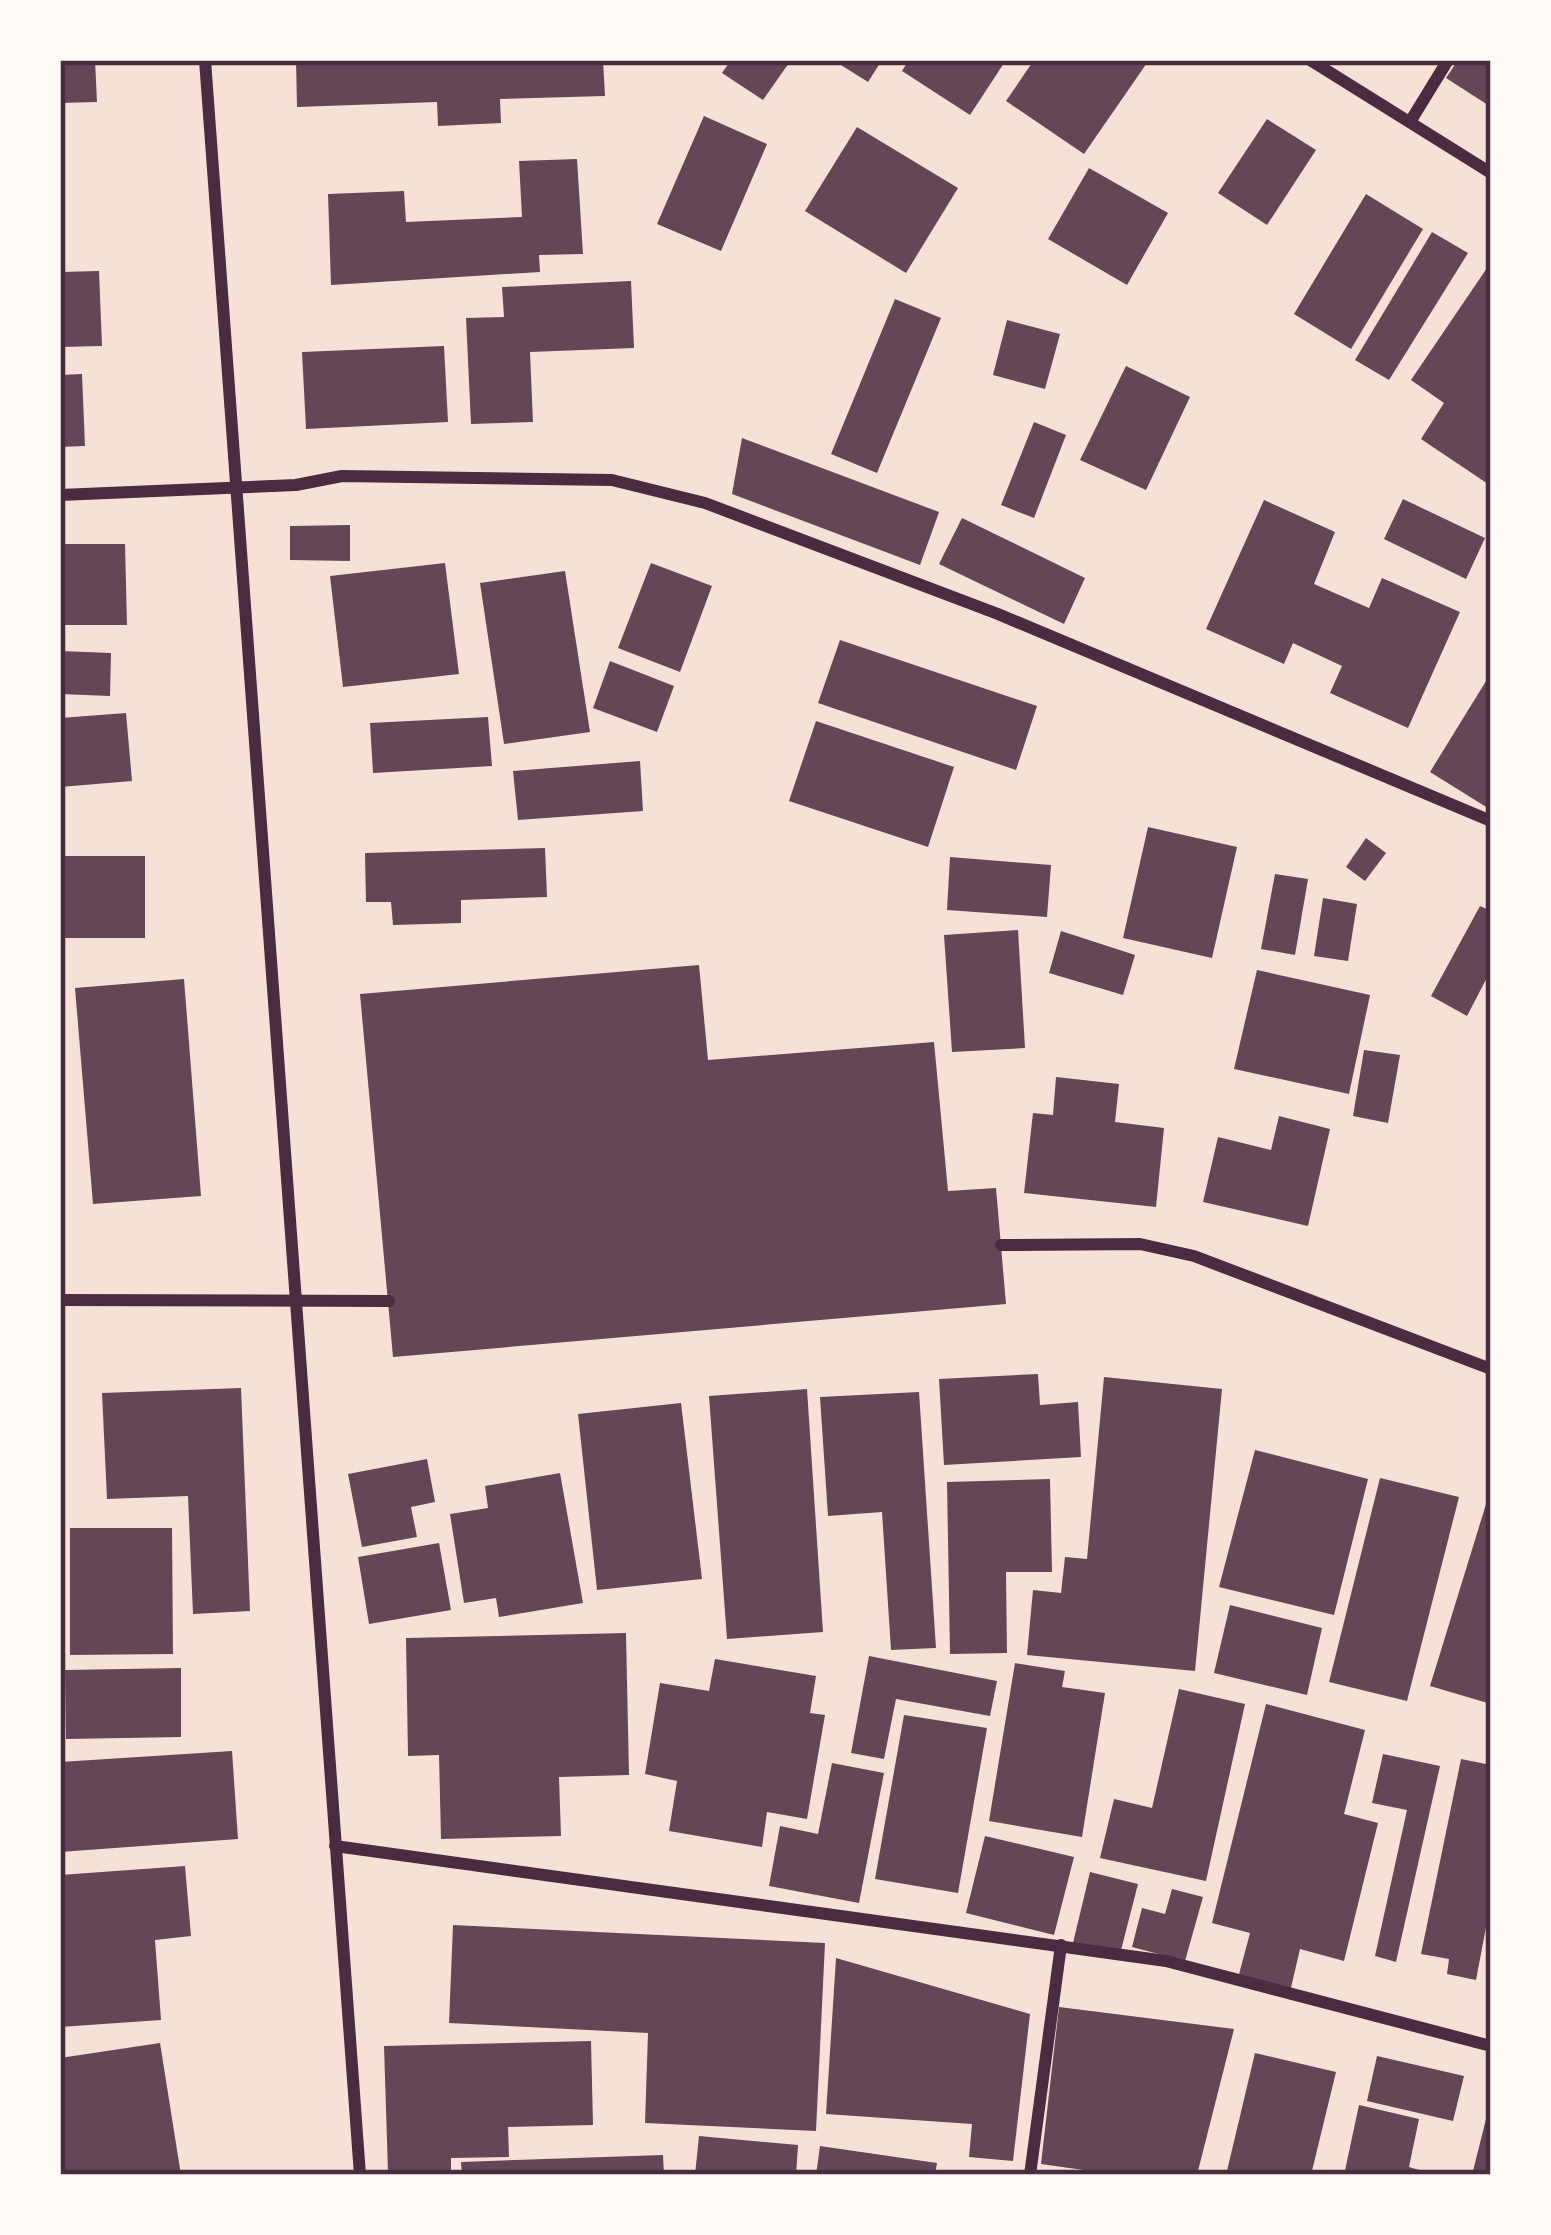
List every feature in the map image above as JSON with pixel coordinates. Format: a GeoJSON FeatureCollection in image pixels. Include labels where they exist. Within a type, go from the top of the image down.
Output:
{"type":"FeatureCollection","features":[{"type":"Feature","properties":{"kind":"street"},"geometry":{"type":"LineString","coordinates":[[206,60],[233,489],[298,1303],[359,2175]]}},
{"type":"Feature","properties":{"kind":"street"},"geometry":{"type":"LineString","coordinates":[[1310,60],[1491,173]]}},
{"type":"Feature","properties":{"kind":"street"},"geometry":{"type":"LineString","coordinates":[[1410,122],[1448,60]]}},
{"type":"Feature","properties":{"kind":"street"},"geometry":{"type":"LineString","coordinates":[[60,495],[233,489],[342,476],[612,480],[705,503],[998,614],[1491,821]]}},
{"type":"Feature","properties":{"kind":"street"},"geometry":{"type":"LineString","coordinates":[[1001,1245],[1140,1244],[1194,1256],[1491,1369]]}},
{"type":"Feature","properties":{"kind":"street"},"geometry":{"type":"LineString","coordinates":[[60,1300],[389,1301]]}},
{"type":"Feature","properties":{"kind":"street"},"geometry":{"type":"LineString","coordinates":[[335,1846],[1166,1961],[1491,2046]]}},
{"type":"Feature","properties":{"kind":"street"},"geometry":{"type":"LineString","coordinates":[[1030,2175],[1060,1945]]}},
{"type":"Feature","properties":{"kind":"building"},"geometry":{"type":"Polygon","coordinates":[[[60,60],[95,60],[97,102],[60,103],[60,60]]]}},
{"type":"Feature","properties":{"kind":"building"},"geometry":{"type":"Polygon","coordinates":[[[296,60],[603,60],[605,96],[500,99],[501,123],[438,126],[437,102],[297,107],[296,60]]]}},
{"type":"Feature","properties":{"kind":"building"},"geometry":{"type":"Polygon","coordinates":[[[731,60],[791,60],[763,100],[722,73],[731,60]]]}},
{"type":"Feature","properties":{"kind":"building"},"geometry":{"type":"Polygon","coordinates":[[[833,60],[882,60],[868,82],[833,60]]]}},
{"type":"Feature","properties":{"kind":"building"},"geometry":{"type":"Polygon","coordinates":[[[909,60],[1006,60],[970,115],[902,71],[909,60]]]}},
{"type":"Feature","properties":{"kind":"building"},"geometry":{"type":"Polygon","coordinates":[[[1034,60],[1149,60],[1084,154],[1006,101],[1034,60]]]}},
{"type":"Feature","properties":{"kind":"building"},"geometry":{"type":"Polygon","coordinates":[[[1458,60],[1491,60],[1491,107],[1446,78],[1458,60]]]}},
{"type":"Feature","properties":{"kind":"building"},"geometry":{"type":"Polygon","coordinates":[[[704,116],[767,144],[721,251],[657,224],[704,116]]]}},
{"type":"Feature","properties":{"kind":"building"},"geometry":{"type":"Polygon","coordinates":[[[1267,119],[1316,150],[1267,225],[1218,193],[1267,119]]]}},
{"type":"Feature","properties":{"kind":"building"},"geometry":{"type":"Polygon","coordinates":[[[857,127],[958,188],[906,273],[805,211],[857,127]]]}},
{"type":"Feature","properties":{"kind":"building"},"geometry":{"type":"Polygon","coordinates":[[[577,159],[583,254],[539,255],[540,272],[331,285],[328,194],[404,191],[406,222],[522,217],[519,161],[577,159]]]}},
{"type":"Feature","properties":{"kind":"building"},"geometry":{"type":"Polygon","coordinates":[[[1089,168],[1168,213],[1127,285],[1048,239],[1089,168]]]}},
{"type":"Feature","properties":{"kind":"building"},"geometry":{"type":"Polygon","coordinates":[[[1366,194],[1423,229],[1351,349],[1294,314],[1366,194]]]}},
{"type":"Feature","properties":{"kind":"building"},"geometry":{"type":"Polygon","coordinates":[[[1432,232],[1468,253],[1389,380],[1355,360],[1432,232]]]}},
{"type":"Feature","properties":{"kind":"building"},"geometry":{"type":"Polygon","coordinates":[[[1491,262],[1491,486],[1421,439],[1444,403],[1411,380],[1491,262]]]}},
{"type":"Feature","properties":{"kind":"building"},"geometry":{"type":"Polygon","coordinates":[[[99,271],[102,346],[60,347],[60,272],[99,271]]]}},
{"type":"Feature","properties":{"kind":"building"},"geometry":{"type":"Polygon","coordinates":[[[631,281],[634,348],[530,352],[533,422],[471,424],[466,318],[504,317],[502,287],[631,281]]]}},
{"type":"Feature","properties":{"kind":"building"},"geometry":{"type":"Polygon","coordinates":[[[895,299],[941,318],[877,473],[831,454],[895,299]]]}},
{"type":"Feature","properties":{"kind":"building"},"geometry":{"type":"Polygon","coordinates":[[[1007,320],[1060,334],[1045,389],[993,375],[1007,320]]]}},
{"type":"Feature","properties":{"kind":"building"},"geometry":{"type":"Polygon","coordinates":[[[444,346],[448,422],[306,429],[302,352],[444,346]]]}},
{"type":"Feature","properties":{"kind":"building"},"geometry":{"type":"Polygon","coordinates":[[[1126,366],[1190,397],[1146,490],[1080,460],[1126,366]]]}},
{"type":"Feature","properties":{"kind":"building"},"geometry":{"type":"Polygon","coordinates":[[[82,374],[85,446],[60,447],[60,375],[82,374]]]}},
{"type":"Feature","properties":{"kind":"building"},"geometry":{"type":"Polygon","coordinates":[[[1034,422],[1066,435],[1034,518],[1001,505],[1034,422]]]}},
{"type":"Feature","properties":{"kind":"building"},"geometry":{"type":"Polygon","coordinates":[[[742,438],[939,512],[920,565],[732,494],[742,438]]]}},
{"type":"Feature","properties":{"kind":"building"},"geometry":{"type":"Polygon","coordinates":[[[1403,499],[1485,538],[1466,579],[1384,539],[1403,499]]]}},
{"type":"Feature","properties":{"kind":"building"},"geometry":{"type":"Polygon","coordinates":[[[1264,500],[1335,532],[1314,584],[1369,608],[1382,578],[1460,612],[1408,728],[1330,693],[1342,666],[1293,643],[1284,664],[1206,629],[1264,500]]]}},
{"type":"Feature","properties":{"kind":"building"},"geometry":{"type":"Polygon","coordinates":[[[962,518],[1085,578],[1064,624],[939,564],[962,518]]]}},
{"type":"Feature","properties":{"kind":"building"},"geometry":{"type":"Polygon","coordinates":[[[350,525],[350,561],[290,560],[290,526],[350,525]]]}},
{"type":"Feature","properties":{"kind":"building"},"geometry":{"type":"Polygon","coordinates":[[[60,544],[125,544],[127,625],[60,625],[60,544]]]}},
{"type":"Feature","properties":{"kind":"building"},"geometry":{"type":"Polygon","coordinates":[[[445,563],[459,674],[343,687],[330,576],[445,563]]]}},
{"type":"Feature","properties":{"kind":"building"},"geometry":{"type":"Polygon","coordinates":[[[651,563],[712,586],[680,672],[618,648],[651,563]]]}},
{"type":"Feature","properties":{"kind":"building"},"geometry":{"type":"Polygon","coordinates":[[[565,571],[590,732],[504,744],[480,583],[565,571]]]}},
{"type":"Feature","properties":{"kind":"building"},"geometry":{"type":"Polygon","coordinates":[[[840,640],[1037,706],[1016,770],[818,703],[840,640]]]}},
{"type":"Feature","properties":{"kind":"building"},"geometry":{"type":"Polygon","coordinates":[[[60,651],[111,653],[110,696],[60,694],[60,651]]]}},
{"type":"Feature","properties":{"kind":"building"},"geometry":{"type":"Polygon","coordinates":[[[610,661],[674,686],[657,732],[593,708],[610,661]]]}},
{"type":"Feature","properties":{"kind":"building"},"geometry":{"type":"Polygon","coordinates":[[[1491,673],[1491,810],[1430,772],[1491,673]]]}},
{"type":"Feature","properties":{"kind":"building"},"geometry":{"type":"Polygon","coordinates":[[[126,713],[132,781],[60,787],[60,718],[126,713]]]}},
{"type":"Feature","properties":{"kind":"building"},"geometry":{"type":"Polygon","coordinates":[[[488,717],[492,766],[373,773],[370,723],[488,717]]]}},
{"type":"Feature","properties":{"kind":"building"},"geometry":{"type":"Polygon","coordinates":[[[816,721],[954,767],[928,847],[789,801],[816,721]]]}},
{"type":"Feature","properties":{"kind":"building"},"geometry":{"type":"Polygon","coordinates":[[[640,761],[643,811],[518,820],[513,771],[640,761]]]}},
{"type":"Feature","properties":{"kind":"building"},"geometry":{"type":"Polygon","coordinates":[[[1148,827],[1237,847],[1212,958],[1123,938],[1148,827]]]}},
{"type":"Feature","properties":{"kind":"building"},"geometry":{"type":"Polygon","coordinates":[[[1366,838],[1386,853],[1365,881],[1346,867],[1366,838]]]}},
{"type":"Feature","properties":{"kind":"building"},"geometry":{"type":"Polygon","coordinates":[[[545,848],[547,897],[461,900],[461,923],[393,925],[391,902],[366,902],[365,853],[545,848]]]}},
{"type":"Feature","properties":{"kind":"building"},"geometry":{"type":"Polygon","coordinates":[[[60,856],[145,856],[145,938],[60,938],[60,856]]]}},
{"type":"Feature","properties":{"kind":"building"},"geometry":{"type":"Polygon","coordinates":[[[950,857],[1051,865],[1047,917],[947,910],[950,857]]]}},
{"type":"Feature","properties":{"kind":"building"},"geometry":{"type":"Polygon","coordinates":[[[1275,874],[1308,879],[1295,955],[1261,949],[1275,874]]]}},
{"type":"Feature","properties":{"kind":"building"},"geometry":{"type":"Polygon","coordinates":[[[1323,898],[1357,904],[1348,961],[1314,956],[1323,898]]]}},
{"type":"Feature","properties":{"kind":"building"},"geometry":{"type":"Polygon","coordinates":[[[1480,906],[1491,911],[1491,970],[1467,1016],[1431,996],[1480,906]]]}},
{"type":"Feature","properties":{"kind":"building"},"geometry":{"type":"Polygon","coordinates":[[[1018,930],[1025,1048],[952,1052],[944,935],[1018,930]]]}},
{"type":"Feature","properties":{"kind":"building"},"geometry":{"type":"Polygon","coordinates":[[[1061,931],[1135,955],[1123,995],[1049,973],[1061,931]]]}},
{"type":"Feature","properties":{"kind":"building"},"geometry":{"type":"Polygon","coordinates":[[[699,965],[708,1060],[934,1042],[948,1191],[996,1188],[1006,1304],[393,1357],[360,994],[699,965]]]}},
{"type":"Feature","properties":{"kind":"building"},"geometry":{"type":"Polygon","coordinates":[[[1257,970],[1370,995],[1349,1094],[1234,1069],[1257,970]]]}},
{"type":"Feature","properties":{"kind":"building"},"geometry":{"type":"Polygon","coordinates":[[[184,979],[201,1196],[93,1204],[75,988],[184,979]]]}},
{"type":"Feature","properties":{"kind":"building"},"geometry":{"type":"Polygon","coordinates":[[[1364,1050],[1400,1055],[1388,1123],[1353,1116],[1364,1050]]]}},
{"type":"Feature","properties":{"kind":"building"},"geometry":{"type":"Polygon","coordinates":[[[1056,1077],[1119,1084],[1115,1122],[1164,1128],[1156,1207],[1024,1193],[1033,1113],[1053,1115],[1056,1077]]]}},
{"type":"Feature","properties":{"kind":"building"},"geometry":{"type":"Polygon","coordinates":[[[1279,1116],[1330,1129],[1308,1226],[1203,1202],[1218,1137],[1271,1150],[1279,1116]]]}},
{"type":"Feature","properties":{"kind":"building"},"geometry":{"type":"Polygon","coordinates":[[[1038,1374],[1040,1405],[1078,1402],[1081,1457],[944,1465],[939,1379],[1038,1374]]]}},
{"type":"Feature","properties":{"kind":"building"},"geometry":{"type":"Polygon","coordinates":[[[1104,1377],[1222,1389],[1195,1671],[1027,1655],[1033,1590],[1061,1593],[1065,1557],[1087,1559],[1104,1377]]]}},
{"type":"Feature","properties":{"kind":"building"},"geometry":{"type":"Polygon","coordinates":[[[241,1388],[250,1611],[193,1614],[188,1496],[107,1499],[102,1393],[241,1388]]]}},
{"type":"Feature","properties":{"kind":"building"},"geometry":{"type":"Polygon","coordinates":[[[807,1389],[823,1632],[727,1639],[709,1396],[807,1389]]]}},
{"type":"Feature","properties":{"kind":"building"},"geometry":{"type":"Polygon","coordinates":[[[919,1392],[936,1648],[891,1650],[882,1512],[828,1516],[820,1397],[919,1392]]]}},
{"type":"Feature","properties":{"kind":"building"},"geometry":{"type":"Polygon","coordinates":[[[681,1403],[702,1579],[597,1590],[578,1414],[681,1403]]]}},
{"type":"Feature","properties":{"kind":"building"},"geometry":{"type":"Polygon","coordinates":[[[1255,1450],[1368,1479],[1334,1615],[1219,1587],[1255,1450]]]}},
{"type":"Feature","properties":{"kind":"building"},"geometry":{"type":"Polygon","coordinates":[[[427,1459],[435,1502],[411,1507],[417,1537],[362,1547],[348,1474],[427,1459]]]}},
{"type":"Feature","properties":{"kind":"building"},"geometry":{"type":"Polygon","coordinates":[[[560,1473],[583,1603],[499,1617],[496,1598],[464,1603],[450,1514],[488,1508],[485,1486],[560,1473]]]}},
{"type":"Feature","properties":{"kind":"building"},"geometry":{"type":"Polygon","coordinates":[[[1380,1478],[1459,1497],[1407,1701],[1329,1682],[1380,1478]]]}},
{"type":"Feature","properties":{"kind":"building"},"geometry":{"type":"Polygon","coordinates":[[[1050,1479],[1052,1572],[1006,1572],[1007,1653],[950,1654],[947,1482],[1050,1479]]]}},
{"type":"Feature","properties":{"kind":"building"},"geometry":{"type":"Polygon","coordinates":[[[1491,1488],[1491,1704],[1430,1686],[1491,1488]]]}},
{"type":"Feature","properties":{"kind":"building"},"geometry":{"type":"Polygon","coordinates":[[[70,1528],[172,1528],[173,1654],[70,1655],[70,1528]]]}},
{"type":"Feature","properties":{"kind":"building"},"geometry":{"type":"Polygon","coordinates":[[[439,1543],[451,1610],[369,1624],[358,1557],[439,1543]]]}},
{"type":"Feature","properties":{"kind":"building"},"geometry":{"type":"Polygon","coordinates":[[[1230,1605],[1322,1628],[1307,1695],[1214,1673],[1230,1605]]]}},
{"type":"Feature","properties":{"kind":"building"},"geometry":{"type":"Polygon","coordinates":[[[626,1633],[629,1775],[559,1777],[561,1836],[441,1839],[439,1755],[408,1756],[406,1638],[626,1633]]]}},
{"type":"Feature","properties":{"kind":"building"},"geometry":{"type":"Polygon","coordinates":[[[869,1656],[997,1681],[990,1716],[896,1699],[884,1759],[851,1753],[869,1656]]]}},
{"type":"Feature","properties":{"kind":"building"},"geometry":{"type":"Polygon","coordinates":[[[715,1659],[816,1676],[810,1713],[825,1715],[807,1819],[767,1812],[762,1847],[669,1831],[677,1781],[645,1774],[660,1683],[709,1691],[715,1659]]]}},
{"type":"Feature","properties":{"kind":"building"},"geometry":{"type":"Polygon","coordinates":[[[1015,1663],[1065,1671],[1062,1687],[1105,1693],[1082,1837],[989,1821],[1015,1663]]]}},
{"type":"Feature","properties":{"kind":"building"},"geometry":{"type":"Polygon","coordinates":[[[181,1668],[181,1737],[66,1739],[65,1670],[181,1668]]]}},
{"type":"Feature","properties":{"kind":"building"},"geometry":{"type":"Polygon","coordinates":[[[1179,1689],[1245,1704],[1206,1881],[1100,1858],[1114,1799],[1152,1808],[1179,1689]]]}},
{"type":"Feature","properties":{"kind":"building"},"geometry":{"type":"Polygon","coordinates":[[[1266,1704],[1365,1730],[1344,1814],[1378,1823],[1344,1961],[1300,1949],[1290,1992],[1238,1978],[1250,1933],[1212,1923],[1266,1704]]]}},
{"type":"Feature","properties":{"kind":"building"},"geometry":{"type":"Polygon","coordinates":[[[904,1715],[987,1728],[958,1893],[875,1879],[904,1715]]]}},
{"type":"Feature","properties":{"kind":"building"},"geometry":{"type":"Polygon","coordinates":[[[232,1751],[238,1839],[60,1852],[60,1762],[232,1751]]]}},
{"type":"Feature","properties":{"kind":"building"},"geometry":{"type":"Polygon","coordinates":[[[1383,1754],[1440,1766],[1396,1962],[1375,1956],[1407,1810],[1372,1803],[1383,1754]]]}},
{"type":"Feature","properties":{"kind":"building"},"geometry":{"type":"Polygon","coordinates":[[[1461,1759],[1491,1765],[1491,1901],[1476,1980],[1447,1974],[1449,1959],[1421,1954],[1461,1759]]]}},
{"type":"Feature","properties":{"kind":"building"},"geometry":{"type":"Polygon","coordinates":[[[832,1763],[884,1773],[859,1903],[769,1886],[780,1826],[818,1834],[832,1763]]]}},
{"type":"Feature","properties":{"kind":"building"},"geometry":{"type":"Polygon","coordinates":[[[985,1836],[1074,1857],[1054,1935],[966,1913],[985,1836]]]}},
{"type":"Feature","properties":{"kind":"building"},"geometry":{"type":"Polygon","coordinates":[[[185,1866],[191,1936],[155,1940],[161,2020],[60,2027],[60,1875],[185,1866]]]}},
{"type":"Feature","properties":{"kind":"building"},"geometry":{"type":"Polygon","coordinates":[[[1090,1872],[1138,1884],[1120,1954],[1073,1943],[1090,1872]]]}},
{"type":"Feature","properties":{"kind":"building"},"geometry":{"type":"Polygon","coordinates":[[[1172,1889],[1203,1897],[1185,1961],[1132,1947],[1142,1908],[1165,1914],[1172,1889]]]}},
{"type":"Feature","properties":{"kind":"building"},"geometry":{"type":"Polygon","coordinates":[[[453,1925],[825,1943],[816,2131],[645,2123],[648,2033],[449,2023],[453,1925]]]}},
{"type":"Feature","properties":{"kind":"building"},"geometry":{"type":"Polygon","coordinates":[[[836,1958],[1030,2014],[1013,2161],[969,2157],[972,2124],[826,2114],[836,1958]]]}},
{"type":"Feature","properties":{"kind":"building"},"geometry":{"type":"Polygon","coordinates":[[[1059,2007],[1234,2029],[1197,2175],[1119,2175],[1041,2164],[1059,2007]]]}},
{"type":"Feature","properties":{"kind":"building"},"geometry":{"type":"Polygon","coordinates":[[[591,2041],[593,2125],[508,2127],[509,2157],[451,2158],[451,2171],[388,2173],[384,2046],[591,2041]]]}},
{"type":"Feature","properties":{"kind":"building"},"geometry":{"type":"Polygon","coordinates":[[[160,2043],[181,2175],[60,2175],[60,2058],[160,2043]]]}},
{"type":"Feature","properties":{"kind":"building"},"geometry":{"type":"Polygon","coordinates":[[[1255,2053],[1336,2072],[1311,2175],[1226,2175],[1255,2053]]]}},
{"type":"Feature","properties":{"kind":"building"},"geometry":{"type":"Polygon","coordinates":[[[1377,2056],[1464,2076],[1453,2121],[1367,2101],[1377,2056]]]}},
{"type":"Feature","properties":{"kind":"building"},"geometry":{"type":"Polygon","coordinates":[[[1359,2105],[1419,2119],[1409,2167],[1437,2175],[1344,2175],[1359,2105]]]}},
{"type":"Feature","properties":{"kind":"building"},"geometry":{"type":"Polygon","coordinates":[[[1489,2107],[1491,2175],[1472,2175],[1489,2107]]]}},
{"type":"Feature","properties":{"kind":"building"},"geometry":{"type":"Polygon","coordinates":[[[699,2136],[798,2145],[796,2175],[695,2175],[699,2136]]]}},
{"type":"Feature","properties":{"kind":"building"},"geometry":{"type":"Polygon","coordinates":[[[820,2146],[937,2163],[935,2175],[816,2175],[820,2146]]]}},
{"type":"Feature","properties":{"kind":"building"},"geometry":{"type":"Polygon","coordinates":[[[663,2155],[664,2175],[462,2175],[461,2162],[663,2155]]]}}]}
